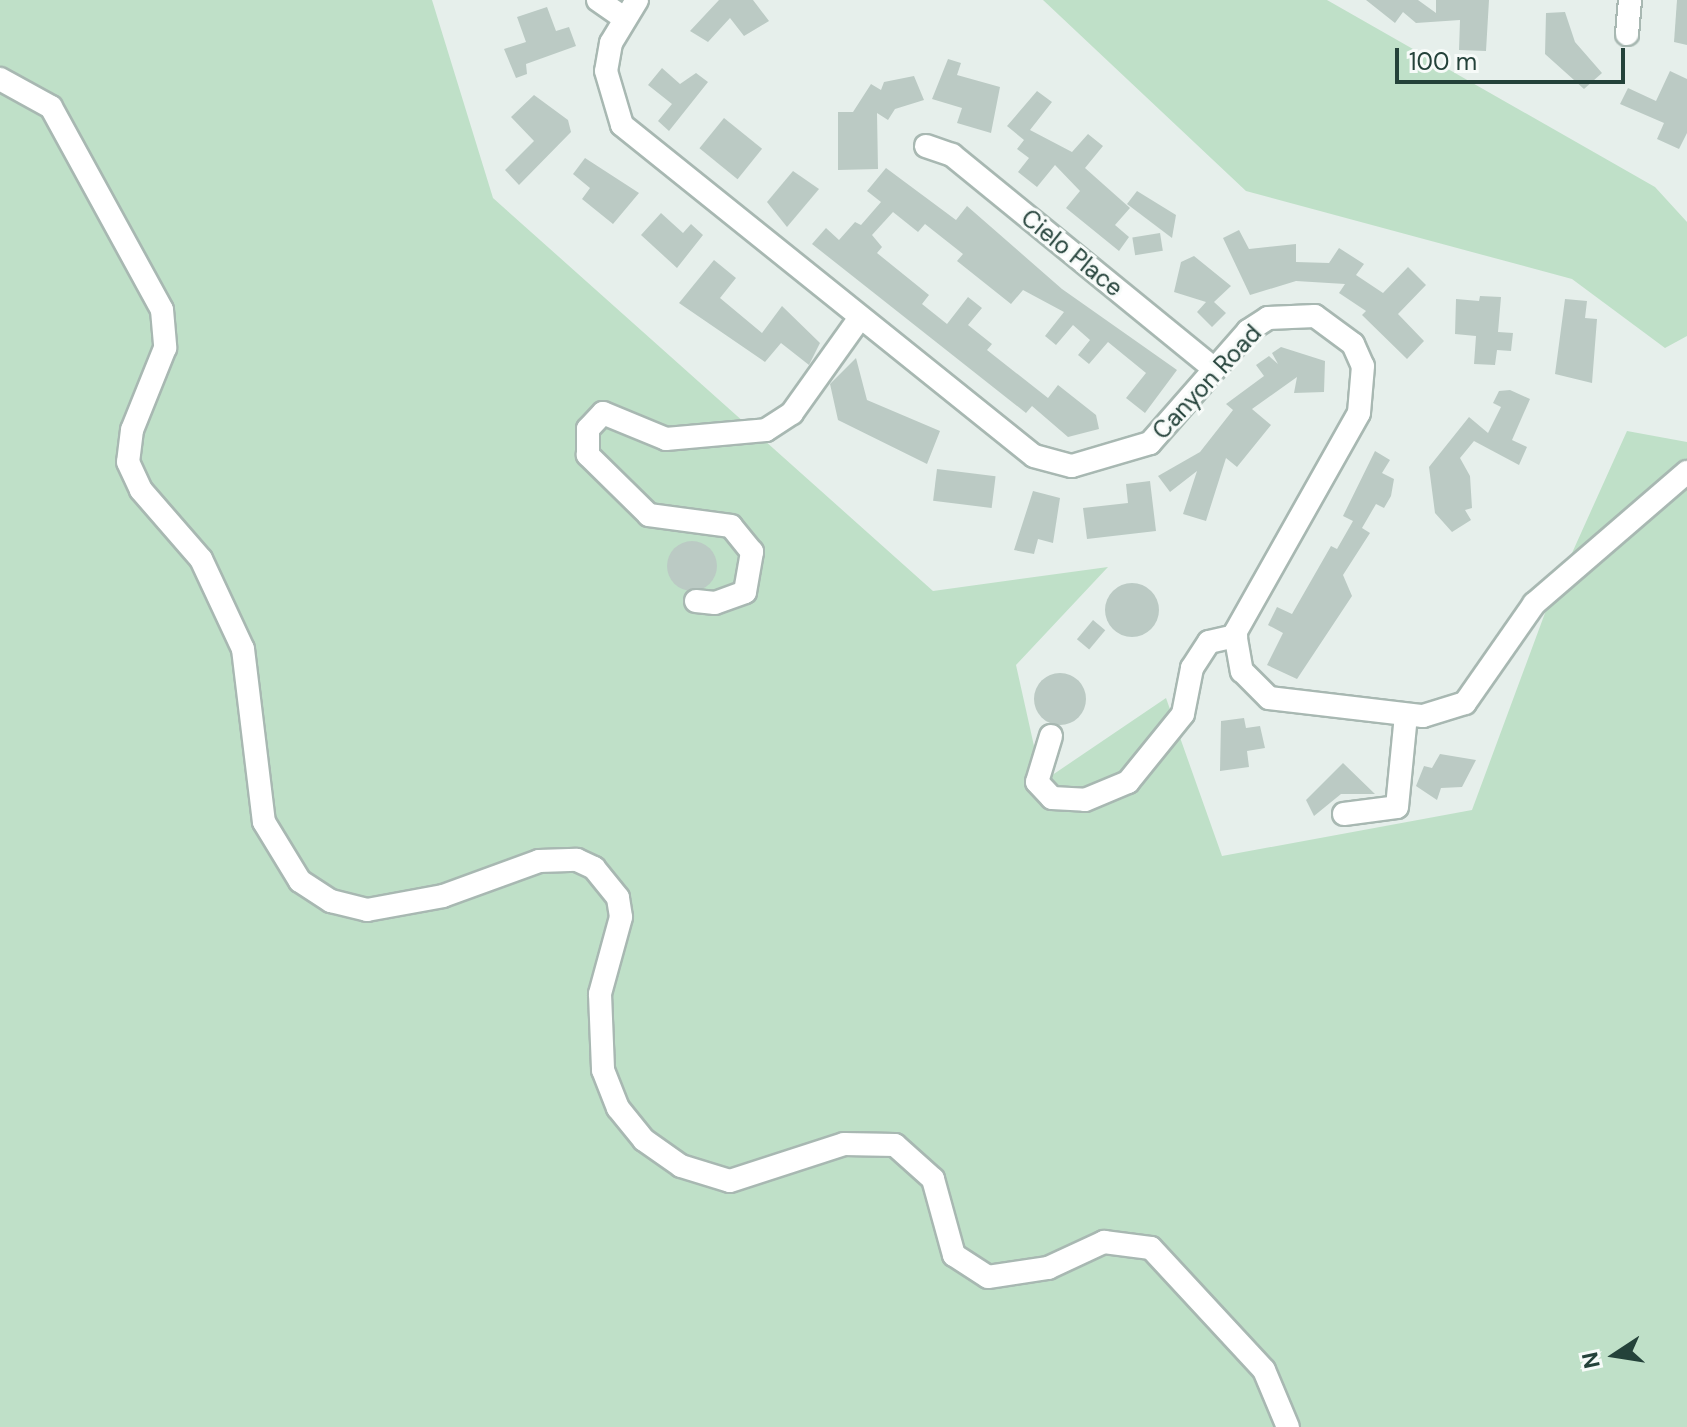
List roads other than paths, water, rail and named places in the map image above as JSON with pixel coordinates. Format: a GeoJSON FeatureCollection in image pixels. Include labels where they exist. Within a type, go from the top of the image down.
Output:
{"type":"FeatureCollection","features":[{"type":"Feature","properties":{"kind":"street"},"geometry":{"type":"LineString","coordinates":[[598,0],[630,9]]}},
{"type":"Feature","properties":{"kind":"street"},"geometry":{"type":"LineString","coordinates":[[1627,34],[1630,0]]}},
{"type":"Feature","properties":{"kind":"street","name":"Canyon Road"},"geometry":{"type":"LineString","coordinates":[[630,9],[606,71],[622,125],[1018,445],[1053,463],[1072,466],[1150,443],[1248,331],[1291,313],[1337,326],[1363,366],[1359,413],[1241,614],[1236,636]]}},
{"type":"Feature","properties":{"kind":"street"},"geometry":{"type":"LineString","coordinates":[[0,79],[51,107],[162,310],[165,348],[132,430],[128,462],[141,490],[201,559],[243,649],[264,822],[300,881],[331,901],[367,910],[430,899],[539,861],[568,859],[594,868],[618,898],[621,917],[600,994],[603,1070],[618,1108],[644,1140],[681,1166],[730,1181],[844,1144],[895,1145],[933,1179],[954,1255],[988,1277],[1048,1268],[1104,1242],[1151,1248],[1264,1370],[1288,1427]]}},
{"type":"Feature","properties":{"kind":"street","name":"Cielo Place"},"geometry":{"type":"LineString","coordinates":[[926,146],[952,155],[1213,368]]}},
{"type":"Feature","properties":{"kind":"street"},"geometry":{"type":"LineString","coordinates":[[696,601],[715,603],[745,592],[752,552],[731,526],[649,515],[588,455],[588,429],[603,413],[666,439],[766,430],[792,413],[859,319]]}},
{"type":"Feature","properties":{"kind":"street"},"geometry":{"type":"LineString","coordinates":[[1051,736],[1037,782],[1052,798],[1085,800],[1128,782],[1183,714],[1192,668],[1209,642],[1236,636],[1242,671],[1269,698],[1406,715],[1447,711],[1480,691],[1534,604],[1687,472]]}},
{"type":"Feature","properties":{"kind":"street"},"geometry":{"type":"LineString","coordinates":[[1344,814],[1397,807],[1406,715]]}}]}
